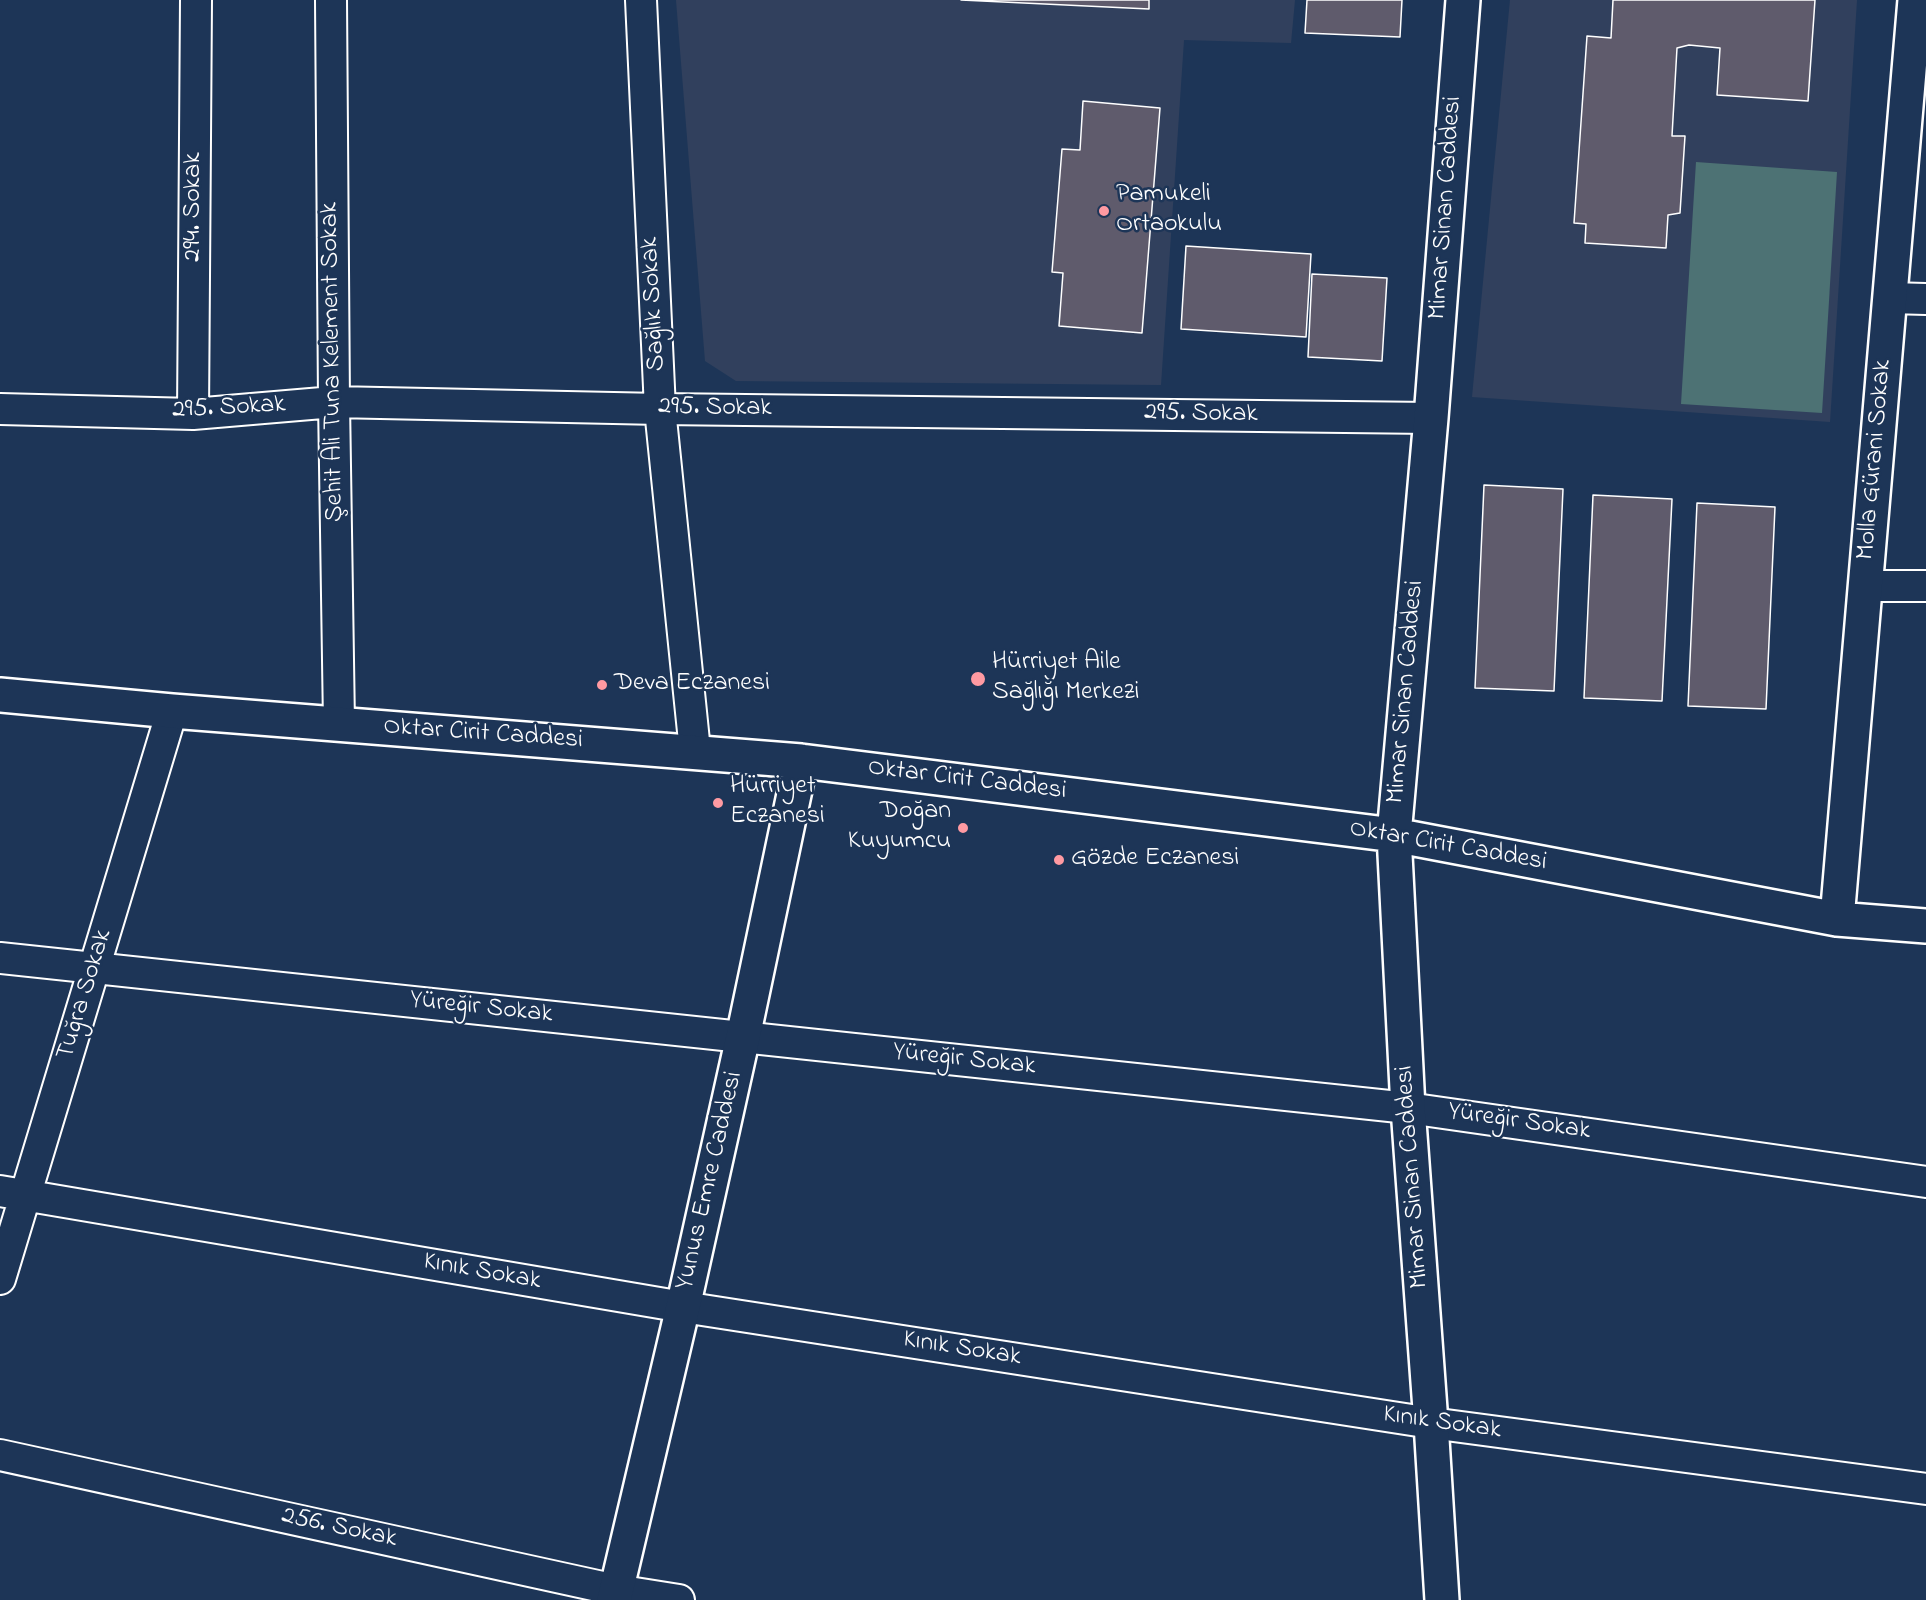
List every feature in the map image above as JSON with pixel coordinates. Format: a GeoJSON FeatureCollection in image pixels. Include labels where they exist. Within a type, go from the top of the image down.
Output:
{"type":"FeatureCollection","features":[{"type":"Feature","properties":{"kind":"street","name":"294. Sokak"},"geometry":{"type":"LineString","coordinates":[[194,414],[196,0]]}},
{"type":"Feature","properties":{"kind":"street","name":"Şehit Ali Tuna Kelement Sokak"},"geometry":{"type":"LineString","coordinates":[[331,0],[339,724]]}},
{"type":"Feature","properties":{"kind":"street","name":"Sağlık Sokak"},"geometry":{"type":"LineString","coordinates":[[641,0],[660,409],[695,751]]}},
{"type":"Feature","properties":{"kind":"street","name":"Mimar Sinan Caddesi"},"geometry":{"type":"LineString","coordinates":[[1442,1600],[1408,1108],[1394,835],[1431,418],[1463,0]]}},
{"type":"Feature","properties":{"kind":"street","name":"Molla Gürani Sokak"},"geometry":{"type":"LineString","coordinates":[[1837,919],[1890,298],[1918,12]]}},
{"type":"Feature","properties":{"kind":"street"},"geometry":{"type":"LineString","coordinates":[[1890,298],[1926,298]]}},
{"type":"Feature","properties":{"kind":"street","name":"295. Sokak"},"geometry":{"type":"LineString","coordinates":[[0,409],[194,414],[334,402],[660,409],[1431,418]]}},
{"type":"Feature","properties":{"kind":"street"},"geometry":{"type":"LineString","coordinates":[[1865,586],[1926,586]]}},
{"type":"Feature","properties":{"kind":"street","name":"Oktar Cirit Caddesi"},"geometry":{"type":"LineString","coordinates":[[0,695],[172,711],[801,761],[1394,835],[1837,919],[1926,926]]}},
{"type":"Feature","properties":{"kind":"street","name":"Tuğra Sokak"},"geometry":{"type":"LineString","coordinates":[[0,1279],[13,1193],[94,969],[172,711]]}},
{"type":"Feature","properties":{"kind":"street","name":"Yunus Emre Caddesi"},"geometry":{"type":"LineString","coordinates":[[615,1595],[683,1307],[801,761]]}},
{"type":"Feature","properties":{"kind":"street","name":"Yüreğir Sokak"},"geometry":{"type":"LineString","coordinates":[[0,958],[1408,1108],[1926,1182]]}},
{"type":"Feature","properties":{"kind":"street","name":"Kınık Sokak"},"geometry":{"type":"LineString","coordinates":[[13,1193],[683,1307],[1431,1423],[1926,1489]]}},
{"type":"Feature","properties":{"kind":"street","name":"256. Sokak"},"geometry":{"type":"LineString","coordinates":[[0,1455],[615,1595],[679,1600]]}},
{"type":"Feature","properties":{"kind":"shaded area"},"geometry":{"type":"Polygon","coordinates":[[[676,0],[1295,0],[1291,43],[1184,40],[1161,385],[736,381],[705,361],[676,0]]]}},
{"type":"Feature","properties":{"kind":"shaded area"},"geometry":{"type":"Polygon","coordinates":[[[1510,0],[1857,0],[1830,422],[1472,397],[1510,0]]]}},
{"type":"Feature","properties":{"kind":"green space"},"geometry":{"type":"Polygon","coordinates":[[[1696,162],[1837,172],[1822,413],[1681,404],[1696,162]]]}},
{"type":"Feature","properties":{"kind":"building"},"geometry":{"type":"Polygon","coordinates":[[[961,0],[1149,0],[1149,9],[961,0]]]}},
{"type":"Feature","properties":{"kind":"building"},"geometry":{"type":"Polygon","coordinates":[[[1307,0],[1402,0],[1400,37],[1305,33],[1307,0]]]}},
{"type":"Feature","properties":{"kind":"building"},"geometry":{"type":"Polygon","coordinates":[[[1613,0],[1815,0],[1808,101],[1717,95],[1720,48],[1689,45],[1677,48],[1672,136],[1685,136],[1680,213],[1668,215],[1666,248],[1585,243],[1586,224],[1574,223],[1587,36],[1611,38],[1613,0]]]}},
{"type":"Feature","properties":{"kind":"building","name":"Pamukeli Ortaokulu"},"geometry":{"type":"Polygon","coordinates":[[[1083,101],[1160,108],[1142,333],[1059,326],[1063,273],[1052,272],[1062,149],[1080,150],[1083,101]]]}},
{"type":"Feature","properties":{"kind":"building"},"geometry":{"type":"Polygon","coordinates":[[[1186,246],[1311,254],[1306,337],[1181,329],[1186,246]]]}},
{"type":"Feature","properties":{"kind":"building"},"geometry":{"type":"Polygon","coordinates":[[[1312,274],[1387,278],[1382,361],[1308,357],[1312,274]]]}},
{"type":"Feature","properties":{"kind":"building"},"geometry":{"type":"Polygon","coordinates":[[[1484,485],[1563,489],[1554,691],[1475,688],[1484,485]]]}},
{"type":"Feature","properties":{"kind":"building"},"geometry":{"type":"Polygon","coordinates":[[[1593,495],[1672,499],[1662,701],[1584,698],[1593,495]]]}},
{"type":"Feature","properties":{"kind":"building"},"geometry":{"type":"Polygon","coordinates":[[[1697,503],[1775,507],[1766,709],[1688,706],[1697,503]]]}},
{"type":"Feature","properties":{"kind":"place","name":"Pamukeli Ortaokulu"},"geometry":{"type":"Point","coordinates":[1104,211]}},
{"type":"Feature","properties":{"kind":"place","name":"Hürriyet Aile Sağlığı Merkezi"},"geometry":{"type":"Point","coordinates":[978,679]}},
{"type":"Feature","properties":{"kind":"place","name":"Deva Eczanesi"},"geometry":{"type":"Point","coordinates":[602,685]}},
{"type":"Feature","properties":{"kind":"place","name":"Hürriyet Eczanesi"},"geometry":{"type":"Point","coordinates":[718,803]}},
{"type":"Feature","properties":{"kind":"place","name":"Doğan Kuyumcu"},"geometry":{"type":"Point","coordinates":[963,828]}},
{"type":"Feature","properties":{"kind":"place","name":"Gözde Eczanesi"},"geometry":{"type":"Point","coordinates":[1059,860]}}]}
